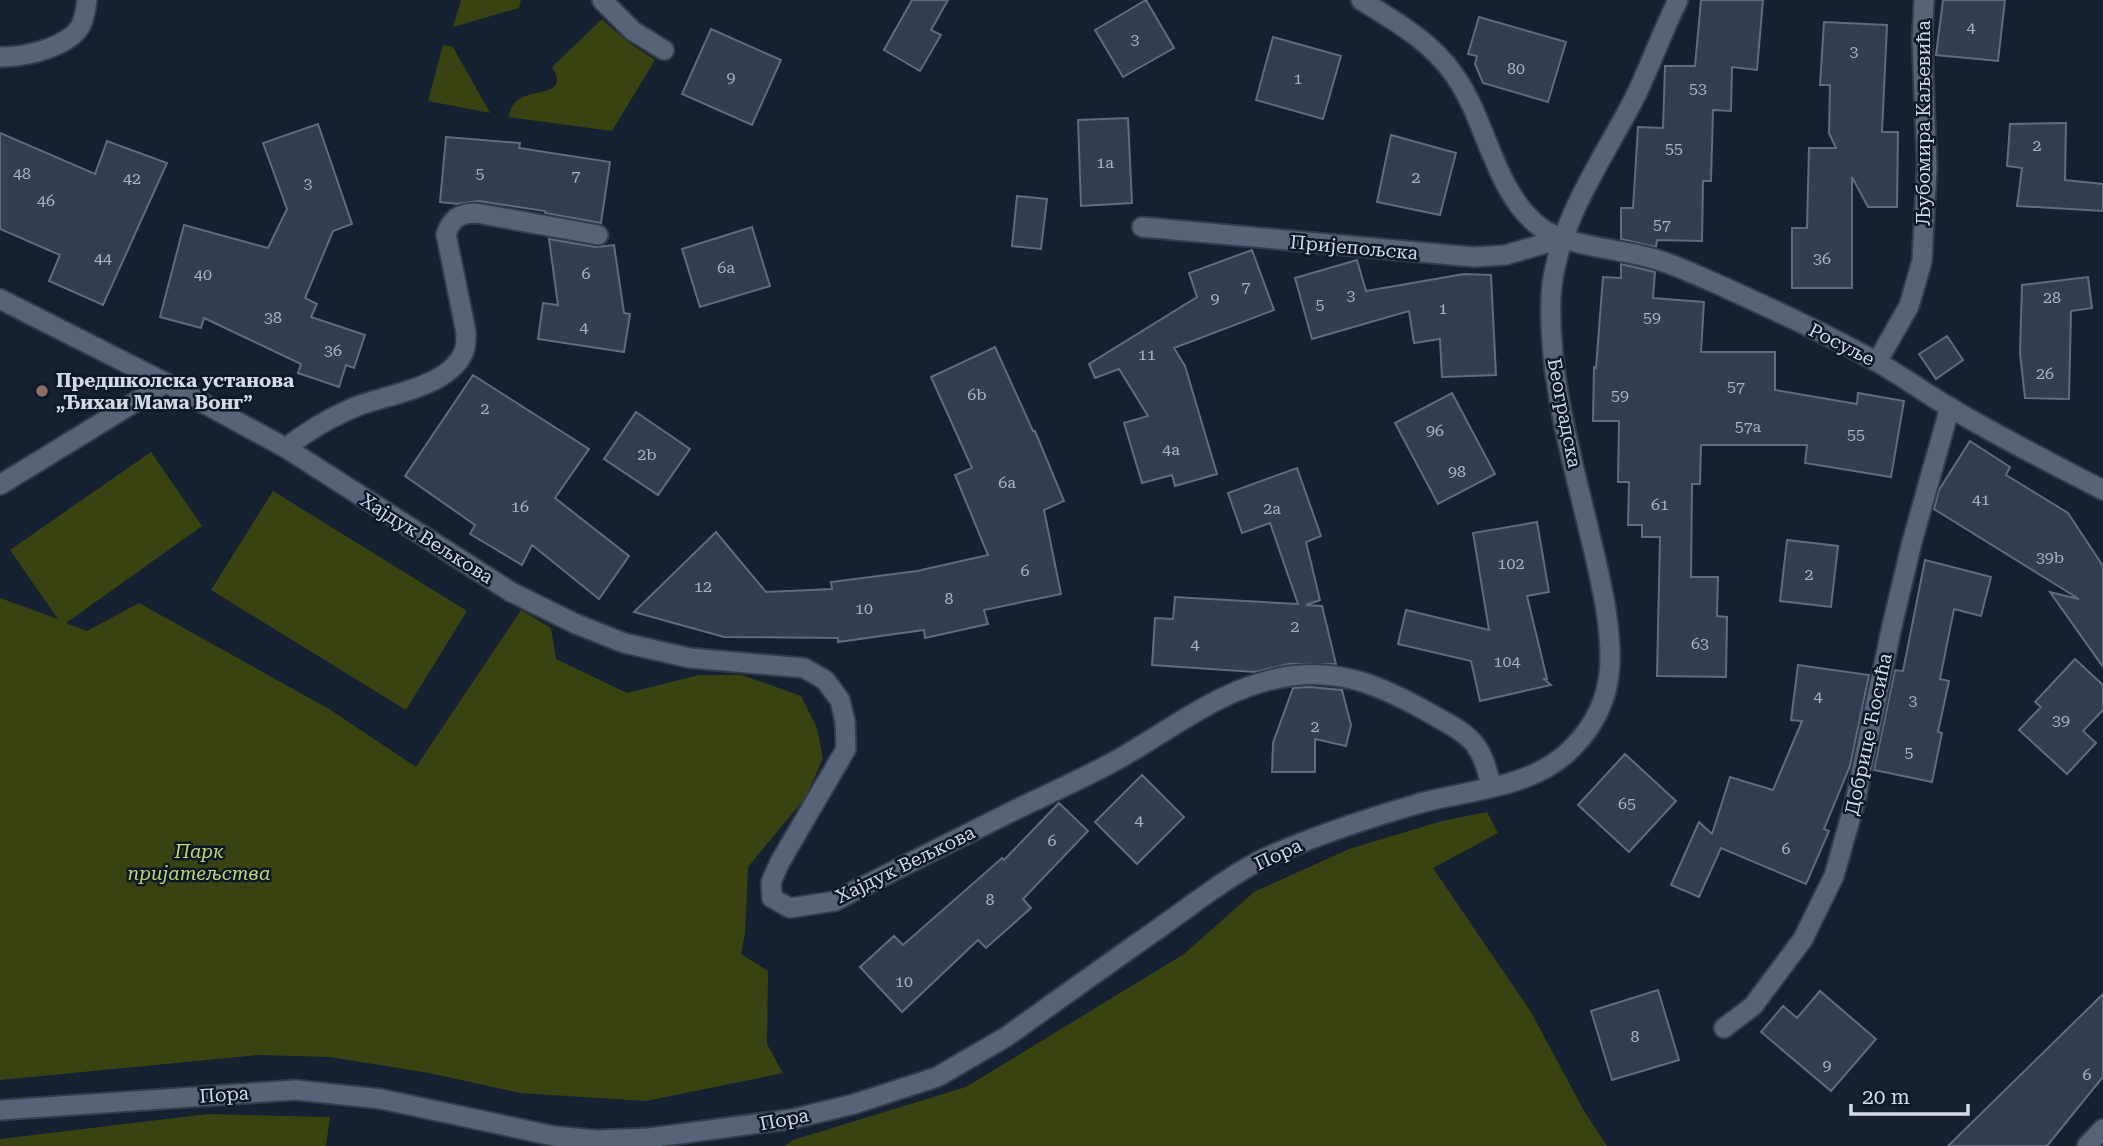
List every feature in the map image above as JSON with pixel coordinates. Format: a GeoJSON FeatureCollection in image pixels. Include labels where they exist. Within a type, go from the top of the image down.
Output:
{"type":"FeatureCollection","features":[{"type":"Feature","properties":{"kind":"street"},"geometry":{"type":"LineString","coordinates":[[0,57],[31,53],[73,35],[82,24],[87,0]]}},
{"type":"Feature","properties":{"kind":"street"},"geometry":{"type":"LineString","coordinates":[[603,0],[633,30],[664,50]]}},
{"type":"Feature","properties":{"kind":"street"},"geometry":{"type":"LineString","coordinates":[[1361,0],[1418,35],[1444,62],[1468,99],[1511,193],[1522,210],[1541,228],[1563,238]]}},
{"type":"Feature","properties":{"kind":"street","name":"Београдска"},"geometry":{"type":"LineString","coordinates":[[1491,786],[1521,779],[1546,769],[1564,755],[1584,736],[1600,711],[1609,678],[1608,633],[1601,580],[1556,381],[1551,339],[1552,278],[1563,238],[1580,199],[1636,95],[1678,0]]}},
{"type":"Feature","properties":{"kind":"street","name":"Љубомира Каљевића"},"geometry":{"type":"LineString","coordinates":[[1877,362],[1909,306],[1922,261],[1927,167],[1922,42],[1924,0]]}},
{"type":"Feature","properties":{"kind":"street"},"geometry":{"type":"LineString","coordinates":[[285,448],[331,417],[412,389],[445,374],[459,360],[465,347],[466,332],[446,234],[456,217],[464,213],[476,213],[598,235]]}},
{"type":"Feature","properties":{"kind":"street","name":"Пријепољска"},"geometry":{"type":"LineString","coordinates":[[1142,227],[1474,257],[1505,255],[1563,238]]}},
{"type":"Feature","properties":{"kind":"street","name":"Росуље"},"geometry":{"type":"LineString","coordinates":[[1563,238],[1640,255],[1677,267],[1776,310],[1877,362],[1950,407],[2103,490]]}},
{"type":"Feature","properties":{"kind":"street","name":"Хајдук Вељкова"},"geometry":{"type":"LineString","coordinates":[[0,299],[166,383],[285,448],[511,592],[576,624],[624,643],[691,658],[804,668],[825,680],[840,700],[845,721],[846,749],[771,882],[772,898],[790,908],[835,901],[1115,761],[1209,703],[1245,688],[1290,677],[1326,675],[1359,679],[1389,690],[1460,730],[1473,741],[1483,753],[1491,786]]}},
{"type":"Feature","properties":{"kind":"street"},"geometry":{"type":"LineString","coordinates":[[0,485],[166,383]]}},
{"type":"Feature","properties":{"kind":"street","name":"Добрице Ћосића"},"geometry":{"type":"LineString","coordinates":[[1724,1028],[1753,1006],[1803,939],[1834,876],[1855,802],[1912,542],[1950,407]]}},
{"type":"Feature","properties":{"kind":"street","name":"Пора"},"geometry":{"type":"LineString","coordinates":[[0,1110],[296,1090],[381,1100],[554,1136],[596,1140],[672,1136],[792,1119],[895,1092],[937,1077],[970,1059],[1006,1037],[1221,884],[1271,855],[1420,803],[1491,786]]}},
{"type":"Feature","properties":{"kind":"street"},"geometry":{"type":"LineString","coordinates":[[2087,1146],[2103,1129]]}},
{"type":"Feature","properties":{"kind":"green space"},"geometry":{"type":"Polygon","coordinates":[[[461,0],[521,0],[519,8],[453,27],[461,0]]]}},
{"type":"Feature","properties":{"kind":"green space"},"geometry":{"type":"Polygon","coordinates":[[[602,19],[628,42],[655,60],[612,131],[508,117],[518,100],[554,87],[557,83],[552,67],[602,19]]]}},
{"type":"Feature","properties":{"kind":"green space"},"geometry":{"type":"Polygon","coordinates":[[[443,45],[453,47],[490,113],[428,101],[443,45]]]}},
{"type":"Feature","properties":{"kind":"green space","name":"Парк пријатељства"},"geometry":{"type":"Polygon","coordinates":[[[151,452],[202,526],[66,623],[87,631],[139,603],[329,709],[416,767],[521,610],[551,628],[556,659],[627,693],[699,675],[742,675],[801,696],[817,728],[823,758],[806,797],[748,867],[745,933],[741,954],[768,971],[767,1044],[783,1073],[646,1101],[520,1093],[429,1073],[330,1057],[259,1055],[0,1080],[0,598],[58,619],[10,550],[151,452]]]}},
{"type":"Feature","properties":{"kind":"green space"},"geometry":{"type":"Polygon","coordinates":[[[273,491],[467,611],[406,710],[211,590],[273,491]]]}},
{"type":"Feature","properties":{"kind":"green space"},"geometry":{"type":"Polygon","coordinates":[[[1487,812],[1498,833],[1433,868],[1531,1012],[1584,1111],[1607,1146],[785,1146],[793,1140],[966,1087],[1184,954],[1254,892],[1349,849],[1442,821],[1487,812]]]}},
{"type":"Feature","properties":{"kind":"green space"},"geometry":{"type":"Polygon","coordinates":[[[208,1114],[330,1117],[326,1146],[0,1146],[0,1139],[208,1114]]]}},
{"type":"Feature","properties":{"kind":"building"},"geometry":{"type":"Polygon","coordinates":[[[912,0],[948,0],[931,30],[941,35],[920,71],[884,50],[912,0]]]}},
{"type":"Feature","properties":{"kind":"building"},"geometry":{"type":"Polygon","coordinates":[[[1146,0],[1174,48],[1123,77],[1095,30],[1146,0]]]}},
{"type":"Feature","properties":{"kind":"building"},"geometry":{"type":"Polygon","coordinates":[[[1701,0],[1763,0],[1757,70],[1732,67],[1731,111],[1713,110],[1711,181],[1703,181],[1702,241],[1657,240],[1656,247],[1621,239],[1621,208],[1633,208],[1638,127],[1663,128],[1665,66],[1695,66],[1701,0]]]}},
{"type":"Feature","properties":{"kind":"building"},"geometry":{"type":"Polygon","coordinates":[[[1943,0],[2005,0],[1998,61],[1936,55],[1943,0]]]}},
{"type":"Feature","properties":{"kind":"building"},"geometry":{"type":"Polygon","coordinates":[[[1479,17],[1566,42],[1548,102],[1483,83],[1475,64],[1477,56],[1468,54],[1479,17]]]}},
{"type":"Feature","properties":{"kind":"building"},"geometry":{"type":"Polygon","coordinates":[[[1824,22],[1887,25],[1882,132],[1898,132],[1897,207],[1868,207],[1852,177],[1852,288],[1792,288],[1792,228],[1807,228],[1809,148],[1836,148],[1829,133],[1830,85],[1820,85],[1824,22]]]}},
{"type":"Feature","properties":{"kind":"building"},"geometry":{"type":"Polygon","coordinates":[[[711,29],[781,60],[752,125],[682,94],[711,29]]]}},
{"type":"Feature","properties":{"kind":"building"},"geometry":{"type":"Polygon","coordinates":[[[1273,37],[1341,56],[1323,119],[1256,100],[1273,37]]]}},
{"type":"Feature","properties":{"kind":"building"},"geometry":{"type":"Polygon","coordinates":[[[1128,118],[1132,203],[1081,206],[1078,120],[1128,118]]]}},
{"type":"Feature","properties":{"kind":"building"},"geometry":{"type":"Polygon","coordinates":[[[2066,123],[2065,180],[2103,184],[2103,211],[2017,206],[2022,168],[2007,166],[2010,124],[2066,123]]]}},
{"type":"Feature","properties":{"kind":"building"},"geometry":{"type":"Polygon","coordinates":[[[318,124],[352,224],[333,231],[305,298],[317,304],[311,317],[365,335],[354,368],[346,365],[339,387],[298,373],[301,364],[204,318],[201,328],[160,317],[184,225],[268,248],[287,209],[263,143],[318,124]]]}},
{"type":"Feature","properties":{"kind":"building"},"geometry":{"type":"Polygon","coordinates":[[[0,133],[95,174],[107,141],[167,163],[103,305],[49,281],[60,255],[0,229],[0,133]]]}},
{"type":"Feature","properties":{"kind":"building"},"geometry":{"type":"Polygon","coordinates":[[[1391,135],[1456,153],[1440,215],[1377,202],[1391,135]]]}},
{"type":"Feature","properties":{"kind":"building"},"geometry":{"type":"Polygon","coordinates":[[[446,137],[520,143],[519,148],[610,162],[601,223],[478,201],[458,204],[440,202],[446,137]]]}},
{"type":"Feature","properties":{"kind":"building"},"geometry":{"type":"Polygon","coordinates":[[[1017,196],[1047,199],[1041,249],[1012,246],[1017,196]]]}},
{"type":"Feature","properties":{"kind":"building"},"geometry":{"type":"Polygon","coordinates":[[[752,227],[770,286],[700,307],[682,249],[752,227]]]}},
{"type":"Feature","properties":{"kind":"building"},"geometry":{"type":"Polygon","coordinates":[[[549,239],[596,247],[614,245],[624,313],[630,314],[624,352],[538,339],[543,303],[558,305],[549,239]]]}},
{"type":"Feature","properties":{"kind":"building"},"geometry":{"type":"Polygon","coordinates":[[[1252,250],[1274,310],[1174,348],[1185,366],[1217,474],[1175,486],[1172,475],[1142,483],[1124,423],[1148,416],[1119,369],[1095,378],[1089,364],[1197,297],[1189,273],[1252,250]]]}},
{"type":"Feature","properties":{"kind":"building"},"geometry":{"type":"Polygon","coordinates":[[[1357,260],[1366,291],[1464,274],[1491,275],[1496,375],[1442,377],[1440,339],[1414,343],[1409,311],[1312,339],[1295,278],[1357,260]]]}},
{"type":"Feature","properties":{"kind":"building"},"geometry":{"type":"Polygon","coordinates":[[[1621,264],[1655,272],[1653,298],[1704,302],[1701,352],[1775,352],[1775,390],[1857,404],[1858,393],[1904,401],[1891,477],[1805,463],[1807,445],[1701,445],[1700,484],[1692,484],[1691,577],[1718,577],[1717,616],[1727,617],[1726,677],[1657,676],[1660,537],[1642,537],[1642,525],[1628,525],[1629,482],[1618,482],[1619,421],[1593,421],[1594,367],[1596,368],[1603,277],[1621,278],[1621,264]]]}},
{"type":"Feature","properties":{"kind":"building"},"geometry":{"type":"Polygon","coordinates":[[[2088,277],[2092,308],[2071,311],[2069,399],[2025,398],[2020,353],[2022,285],[2088,277]]]}},
{"type":"Feature","properties":{"kind":"building"},"geometry":{"type":"Polygon","coordinates":[[[1947,336],[1963,360],[1936,379],[1919,354],[1947,336]]]}},
{"type":"Feature","properties":{"kind":"building"},"geometry":{"type":"Polygon","coordinates":[[[995,347],[1035,431],[1064,501],[1044,510],[1061,594],[984,610],[988,624],[925,638],[924,630],[838,642],[838,638],[724,637],[634,612],[716,532],[766,592],[832,589],[831,582],[917,571],[988,555],[955,475],[972,468],[931,377],[995,347]]]}},
{"type":"Feature","properties":{"kind":"building"},"geometry":{"type":"Polygon","coordinates":[[[473,375],[589,449],[555,498],[629,556],[599,599],[532,545],[522,565],[470,534],[475,525],[405,476],[473,375]]]}},
{"type":"Feature","properties":{"kind":"building"},"geometry":{"type":"Polygon","coordinates":[[[1452,393],[1495,474],[1438,504],[1395,423],[1452,393]]]}},
{"type":"Feature","properties":{"kind":"building"},"geometry":{"type":"Polygon","coordinates":[[[636,412],[690,449],[658,495],[604,459],[636,412]]]}},
{"type":"Feature","properties":{"kind":"building"},"geometry":{"type":"Polygon","coordinates":[[[1970,441],[2010,467],[2006,475],[2068,513],[2103,566],[2103,667],[2050,592],[2079,599],[1934,509],[1939,490],[1970,441]]]}},
{"type":"Feature","properties":{"kind":"building"},"geometry":{"type":"Polygon","coordinates":[[[1297,468],[1321,536],[1306,542],[1320,600],[1306,605],[1322,606],[1336,664],[1289,664],[1255,672],[1152,665],[1155,618],[1173,619],[1175,597],[1298,604],[1270,523],[1242,533],[1228,493],[1297,468]]]}},
{"type":"Feature","properties":{"kind":"building"},"geometry":{"type":"Polygon","coordinates":[[[1537,522],[1549,592],[1527,596],[1547,679],[1544,679],[1551,685],[1480,701],[1471,661],[1398,644],[1406,610],[1489,630],[1473,533],[1537,522]]]}},
{"type":"Feature","properties":{"kind":"building"},"geometry":{"type":"Polygon","coordinates":[[[1787,540],[1838,546],[1831,607],[1780,601],[1787,540]]]}},
{"type":"Feature","properties":{"kind":"building"},"geometry":{"type":"Polygon","coordinates":[[[1925,560],[1991,577],[1981,616],[1954,609],[1940,679],[1949,681],[1938,732],[1942,733],[1932,782],[1874,770],[1895,670],[1903,671],[1925,560]]]}},
{"type":"Feature","properties":{"kind":"building"},"geometry":{"type":"Polygon","coordinates":[[[2075,659],[2103,685],[2103,710],[2083,731],[2096,743],[2067,774],[2019,730],[2041,707],[2035,702],[2075,659]]]}},
{"type":"Feature","properties":{"kind":"building"},"geometry":{"type":"Polygon","coordinates":[[[1798,665],[1869,675],[1850,766],[1824,829],[1829,831],[1806,884],[1721,848],[1699,897],[1671,885],[1699,822],[1712,834],[1730,777],[1773,790],[1802,721],[1791,720],[1798,665]]]}},
{"type":"Feature","properties":{"kind":"building"},"geometry":{"type":"Polygon","coordinates":[[[1293,688],[1342,690],[1351,725],[1346,746],[1315,739],[1315,772],[1272,772],[1273,743],[1293,688]]]}},
{"type":"Feature","properties":{"kind":"building"},"geometry":{"type":"Polygon","coordinates":[[[1625,754],[1676,801],[1629,852],[1578,805],[1625,754]]]}},
{"type":"Feature","properties":{"kind":"building"},"geometry":{"type":"Polygon","coordinates":[[[1142,775],[1184,817],[1137,864],[1095,822],[1142,775]]]}},
{"type":"Feature","properties":{"kind":"building"},"geometry":{"type":"Polygon","coordinates":[[[1059,803],[1088,831],[1023,899],[1031,908],[986,948],[978,940],[902,1012],[860,967],[894,936],[903,945],[1002,858],[1004,860],[1059,803]]]}},
{"type":"Feature","properties":{"kind":"building"},"geometry":{"type":"Polygon","coordinates":[[[1658,990],[1679,1060],[1612,1080],[1591,1011],[1658,990]]]}},
{"type":"Feature","properties":{"kind":"building"},"geometry":{"type":"Polygon","coordinates":[[[1820,991],[1876,1039],[1831,1091],[1761,1032],[1783,1006],[1797,1018],[1820,991]]]}},
{"type":"Feature","properties":{"kind":"building"},"geometry":{"type":"Polygon","coordinates":[[[2103,994],[2103,1077],[2047,1146],[1948,1146],[2103,994]]]}},
{"type":"Feature","properties":{"kind":"place","name":"Предшколска установа „Ђихаи Мама Вонг”"},"geometry":{"type":"Point","coordinates":[42,391]}}]}
